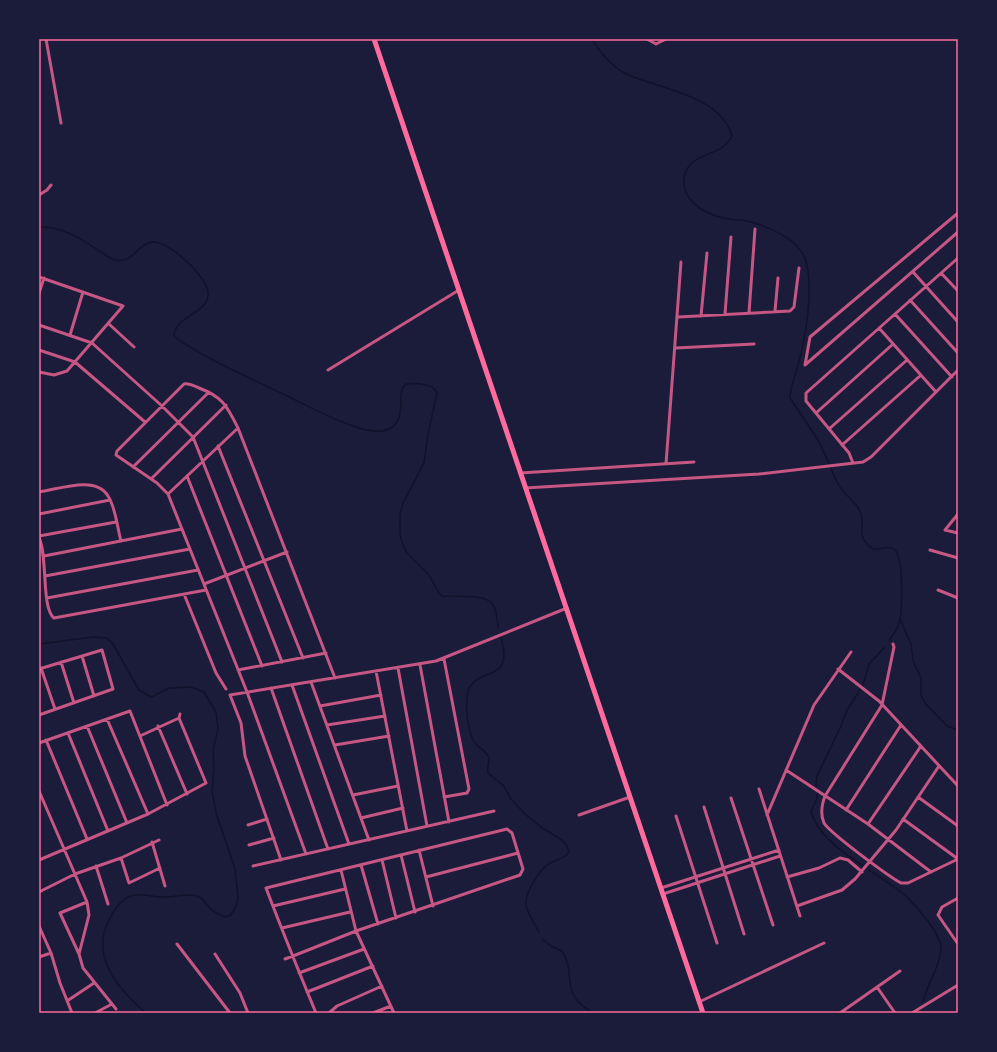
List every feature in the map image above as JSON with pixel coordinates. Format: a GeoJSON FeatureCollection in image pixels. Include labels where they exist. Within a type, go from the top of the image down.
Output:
{"type":"FeatureCollection","features":[{"type":"Feature","properties":{"kind":"highway"},"geometry":{"type":"LineString","coordinates":[[374,39],[703,1013]]}},
{"type":"Feature","properties":{"kind":"street"},"geometry":{"type":"LineString","coordinates":[[46,39],[61,123]]}},
{"type":"Feature","properties":{"kind":"street"},"geometry":{"type":"LineString","coordinates":[[647,39],[656,44],[666,39]]}},
{"type":"Feature","properties":{"kind":"street"},"geometry":{"type":"LineString","coordinates":[[39,195],[47,190],[51,185]]}},
{"type":"Feature","properties":{"kind":"street"},"geometry":{"type":"LineString","coordinates":[[958,213],[810,337],[805,366],[958,232]]}},
{"type":"Feature","properties":{"kind":"street"},"geometry":{"type":"LineString","coordinates":[[749,313],[755,229]]}},
{"type":"Feature","properties":{"kind":"street"},"geometry":{"type":"LineString","coordinates":[[725,314],[730,237]]}},
{"type":"Feature","properties":{"kind":"street"},"geometry":{"type":"LineString","coordinates":[[701,316],[707,253]]}},
{"type":"Feature","properties":{"kind":"street"},"geometry":{"type":"LineString","coordinates":[[853,463],[842,445],[806,401],[806,393],[958,258]]}},
{"type":"Feature","properties":{"kind":"street"},"geometry":{"type":"LineString","coordinates":[[666,464],[676,348],[681,262]]}},
{"type":"Feature","properties":{"kind":"street"},"geometry":{"type":"LineString","coordinates":[[678,317],[793,309],[799,268]]}},
{"type":"Feature","properties":{"kind":"street"},"geometry":{"type":"LineString","coordinates":[[913,272],[958,322]]}},
{"type":"Feature","properties":{"kind":"street"},"geometry":{"type":"LineString","coordinates":[[941,273],[958,291]]}},
{"type":"Feature","properties":{"kind":"street"},"geometry":{"type":"LineString","coordinates":[[39,277],[123,306],[75,362],[63,373],[49,375],[39,372]]}},
{"type":"Feature","properties":{"kind":"street"},"geometry":{"type":"LineString","coordinates":[[39,293],[44,278]]}},
{"type":"Feature","properties":{"kind":"street"},"geometry":{"type":"LineString","coordinates":[[774,311],[778,278]]}},
{"type":"Feature","properties":{"kind":"street"},"geometry":{"type":"LineString","coordinates":[[328,370],[459,290]]}},
{"type":"Feature","properties":{"kind":"street"},"geometry":{"type":"LineString","coordinates":[[70,336],[83,292]]}},
{"type":"Feature","properties":{"kind":"street"},"geometry":{"type":"LineString","coordinates":[[910,300],[958,353]]}},
{"type":"Feature","properties":{"kind":"street"},"geometry":{"type":"LineString","coordinates":[[895,314],[952,377]]}},
{"type":"Feature","properties":{"kind":"street"},"geometry":{"type":"LineString","coordinates":[[109,324],[134,347]]}},
{"type":"Feature","properties":{"kind":"street"},"geometry":{"type":"LineString","coordinates":[[39,325],[92,343],[162,406],[193,437],[282,662]]}},
{"type":"Feature","properties":{"kind":"street"},"geometry":{"type":"LineString","coordinates":[[879,328],[936,392]]}},
{"type":"Feature","properties":{"kind":"street"},"geometry":{"type":"LineString","coordinates":[[676,348],[754,344]]}},
{"type":"Feature","properties":{"kind":"street"},"geometry":{"type":"LineString","coordinates":[[816,413],[893,344]]}},
{"type":"Feature","properties":{"kind":"street"},"geometry":{"type":"LineString","coordinates":[[39,350],[75,362],[146,422]]}},
{"type":"Feature","properties":{"kind":"street"},"geometry":{"type":"LineString","coordinates":[[829,429],[907,360]]}},
{"type":"Feature","properties":{"kind":"street"},"geometry":{"type":"LineString","coordinates":[[525,488],[759,474],[863,462],[871,457],[958,370]]}},
{"type":"Feature","properties":{"kind":"street"},"geometry":{"type":"LineString","coordinates":[[842,445],[921,375]]}},
{"type":"Feature","properties":{"kind":"street"},"geometry":{"type":"LineString","coordinates":[[306,854],[247,692],[168,494],[151,479],[117,458],[117,450],[186,384],[210,392],[221,399],[226,405],[238,428],[335,678]]}},
{"type":"Feature","properties":{"kind":"street"},"geometry":{"type":"LineString","coordinates":[[133,467],[210,392]]}},
{"type":"Feature","properties":{"kind":"street"},"geometry":{"type":"LineString","coordinates":[[151,479],[226,405]]}},
{"type":"Feature","properties":{"kind":"street"},"geometry":{"type":"LineString","coordinates":[[168,494],[238,428]]}},
{"type":"Feature","properties":{"kind":"street"},"geometry":{"type":"LineString","coordinates":[[218,446],[303,658]]}},
{"type":"Feature","properties":{"kind":"street"},"geometry":{"type":"LineString","coordinates":[[520,473],[694,462]]}},
{"type":"Feature","properties":{"kind":"street"},"geometry":{"type":"LineString","coordinates":[[187,476],[262,666]]}},
{"type":"Feature","properties":{"kind":"street"},"geometry":{"type":"LineString","coordinates":[[39,492],[92,484],[101,488],[110,500],[121,541]]}},
{"type":"Feature","properties":{"kind":"street"},"geometry":{"type":"LineString","coordinates":[[39,514],[110,500]]}},
{"type":"Feature","properties":{"kind":"street"},"geometry":{"type":"LineString","coordinates":[[958,514],[945,530],[958,533]]}},
{"type":"Feature","properties":{"kind":"street"},"geometry":{"type":"LineString","coordinates":[[116,522],[39,537],[44,556],[47,598],[53,617],[206,590]]}},
{"type":"Feature","properties":{"kind":"street"},"geometry":{"type":"LineString","coordinates":[[44,556],[182,529]]}},
{"type":"Feature","properties":{"kind":"street"},"geometry":{"type":"LineString","coordinates":[[45,576],[190,550]]}},
{"type":"Feature","properties":{"kind":"street"},"geometry":{"type":"LineString","coordinates":[[930,550],[958,558]]}},
{"type":"Feature","properties":{"kind":"street"},"geometry":{"type":"LineString","coordinates":[[204,584],[287,552]]}},
{"type":"Feature","properties":{"kind":"street"},"geometry":{"type":"LineString","coordinates":[[47,598],[198,570]]}},
{"type":"Feature","properties":{"kind":"street"},"geometry":{"type":"LineString","coordinates":[[938,590],[958,598]]}},
{"type":"Feature","properties":{"kind":"street"},"geometry":{"type":"LineString","coordinates":[[184,594],[216,673],[226,690]]}},
{"type":"Feature","properties":{"kind":"street"},"geometry":{"type":"LineString","coordinates":[[281,860],[245,756],[241,723],[230,695],[420,665],[444,659],[567,608]]}},
{"type":"Feature","properties":{"kind":"street"},"geometry":{"type":"LineString","coordinates":[[893,644],[894,647],[882,705],[825,796],[822,812],[826,826],[870,861],[903,884],[958,859],[903,819]]}},
{"type":"Feature","properties":{"kind":"street"},"geometry":{"type":"LineString","coordinates":[[39,715],[55,710],[113,689],[102,650],[40,668],[55,710]]}},
{"type":"Feature","properties":{"kind":"street"},"geometry":{"type":"LineString","coordinates":[[767,815],[814,705],[851,652]]}},
{"type":"Feature","properties":{"kind":"street"},"geometry":{"type":"LineString","coordinates":[[238,670],[326,653]]}},
{"type":"Feature","properties":{"kind":"street"},"geometry":{"type":"LineString","coordinates":[[82,656],[94,696]]}},
{"type":"Feature","properties":{"kind":"street"},"geometry":{"type":"LineString","coordinates":[[444,659],[469,789],[467,793],[444,798]]}},
{"type":"Feature","properties":{"kind":"street"},"geometry":{"type":"LineString","coordinates":[[61,662],[74,703]]}},
{"type":"Feature","properties":{"kind":"street"},"geometry":{"type":"LineString","coordinates":[[420,665],[448,822]]}},
{"type":"Feature","properties":{"kind":"street"},"geometry":{"type":"LineString","coordinates":[[398,668],[427,826]]}},
{"type":"Feature","properties":{"kind":"street"},"geometry":{"type":"LineString","coordinates":[[838,669],[882,705],[958,786]]}},
{"type":"Feature","properties":{"kind":"street"},"geometry":{"type":"LineString","coordinates":[[376,671],[407,831]]}},
{"type":"Feature","properties":{"kind":"street"},"geometry":{"type":"LineString","coordinates":[[311,682],[369,840]]}},
{"type":"Feature","properties":{"kind":"street"},"geometry":{"type":"LineString","coordinates":[[292,685],[349,844]]}},
{"type":"Feature","properties":{"kind":"street"},"geometry":{"type":"LineString","coordinates":[[271,688],[328,849]]}},
{"type":"Feature","properties":{"kind":"street"},"geometry":{"type":"LineString","coordinates":[[320,706],[381,695]]}},
{"type":"Feature","properties":{"kind":"street"},"geometry":{"type":"LineString","coordinates":[[39,743],[130,711],[167,805]]}},
{"type":"Feature","properties":{"kind":"street"},"geometry":{"type":"LineString","coordinates":[[39,855],[40,860],[128,823],[167,805],[206,783],[179,716],[140,736]]}},
{"type":"Feature","properties":{"kind":"street"},"geometry":{"type":"LineString","coordinates":[[327,725],[385,716]]}},
{"type":"Feature","properties":{"kind":"street"},"geometry":{"type":"LineString","coordinates":[[107,719],[148,814]]}},
{"type":"Feature","properties":{"kind":"street"},"geometry":{"type":"LineString","coordinates":[[846,810],[901,725]]}},
{"type":"Feature","properties":{"kind":"street"},"geometry":{"type":"LineString","coordinates":[[87,726],[128,823]]}},
{"type":"Feature","properties":{"kind":"street"},"geometry":{"type":"LineString","coordinates":[[158,726],[187,794]]}},
{"type":"Feature","properties":{"kind":"street"},"geometry":{"type":"LineString","coordinates":[[68,733],[108,831]]}},
{"type":"Feature","properties":{"kind":"street"},"geometry":{"type":"LineString","coordinates":[[334,745],[389,736]]}},
{"type":"Feature","properties":{"kind":"street"},"geometry":{"type":"LineString","coordinates":[[46,740],[87,839]]}},
{"type":"Feature","properties":{"kind":"street"},"geometry":{"type":"LineString","coordinates":[[868,824],[920,746]]}},
{"type":"Feature","properties":{"kind":"street"},"geometry":{"type":"LineString","coordinates":[[797,906],[842,890],[862,872],[903,819],[939,766]]}},
{"type":"Feature","properties":{"kind":"street"},"geometry":{"type":"LineString","coordinates":[[786,770],[868,824],[931,872]]}},
{"type":"Feature","properties":{"kind":"street"},"geometry":{"type":"LineString","coordinates":[[353,795],[398,786]]}},
{"type":"Feature","properties":{"kind":"street"},"geometry":{"type":"LineString","coordinates":[[759,789],[800,916]]}},
{"type":"Feature","properties":{"kind":"street"},"geometry":{"type":"LineString","coordinates":[[39,791],[87,902],[88,919],[79,954]]}},
{"type":"Feature","properties":{"kind":"street"},"geometry":{"type":"LineString","coordinates":[[579,815],[630,797]]}},
{"type":"Feature","properties":{"kind":"street"},"geometry":{"type":"LineString","coordinates":[[918,797],[958,826]]}},
{"type":"Feature","properties":{"kind":"street"},"geometry":{"type":"LineString","coordinates":[[732,798],[773,925]]}},
{"type":"Feature","properties":{"kind":"street"},"geometry":{"type":"LineString","coordinates":[[704,807],[744,934]]}},
{"type":"Feature","properties":{"kind":"street"},"geometry":{"type":"LineString","coordinates":[[361,818],[402,808]]}},
{"type":"Feature","properties":{"kind":"street"},"geometry":{"type":"LineString","coordinates":[[253,866],[494,811]]}},
{"type":"Feature","properties":{"kind":"street"},"geometry":{"type":"LineString","coordinates":[[676,816],[717,943]]}},
{"type":"Feature","properties":{"kind":"street"},"geometry":{"type":"LineString","coordinates":[[248,825],[267,820]]}},
{"type":"Feature","properties":{"kind":"street"},"geometry":{"type":"LineString","coordinates":[[285,960],[293,956],[356,932],[434,906],[522,873],[512,833],[507,829],[266,888],[293,956],[299,973],[316,1013]]}},
{"type":"Feature","properties":{"kind":"street"},"geometry":{"type":"LineString","coordinates":[[249,845],[274,838]]}},
{"type":"Feature","properties":{"kind":"street"},"geometry":{"type":"LineString","coordinates":[[39,892],[75,874],[122,858],[152,842],[159,840]]}},
{"type":"Feature","properties":{"kind":"street"},"geometry":{"type":"LineString","coordinates":[[152,842],[165,886]]}},
{"type":"Feature","properties":{"kind":"street"},"geometry":{"type":"LineString","coordinates":[[419,850],[434,906]]}},
{"type":"Feature","properties":{"kind":"street"},"geometry":{"type":"LineString","coordinates":[[662,891],[678,883],[778,850]]}},
{"type":"Feature","properties":{"kind":"street"},"geometry":{"type":"LineString","coordinates":[[426,877],[518,853]]}},
{"type":"Feature","properties":{"kind":"street"},"geometry":{"type":"LineString","coordinates":[[401,854],[415,912]]}},
{"type":"Feature","properties":{"kind":"street"},"geometry":{"type":"LineString","coordinates":[[662,891],[680,888],[780,856]]}},
{"type":"Feature","properties":{"kind":"street"},"geometry":{"type":"LineString","coordinates":[[122,858],[129,883],[160,868]]}},
{"type":"Feature","properties":{"kind":"street"},"geometry":{"type":"LineString","coordinates":[[787,878],[819,868],[840,858],[848,860],[862,872]]}},
{"type":"Feature","properties":{"kind":"street"},"geometry":{"type":"LineString","coordinates":[[382,860],[396,918]]}},
{"type":"Feature","properties":{"kind":"street"},"geometry":{"type":"LineString","coordinates":[[361,864],[378,924]]}},
{"type":"Feature","properties":{"kind":"street"},"geometry":{"type":"LineString","coordinates":[[96,866],[108,904]]}},
{"type":"Feature","properties":{"kind":"street"},"geometry":{"type":"LineString","coordinates":[[341,870],[356,932],[394,1013]]}},
{"type":"Feature","properties":{"kind":"street"},"geometry":{"type":"LineString","coordinates":[[678,883],[680,888]]}},
{"type":"Feature","properties":{"kind":"street"},"geometry":{"type":"LineString","coordinates":[[273,906],[345,889]]}},
{"type":"Feature","properties":{"kind":"street"},"geometry":{"type":"LineString","coordinates":[[958,898],[942,907],[938,915],[958,944]]}},
{"type":"Feature","properties":{"kind":"street"},"geometry":{"type":"LineString","coordinates":[[87,902],[60,913],[79,954],[83,968],[116,1009]]}},
{"type":"Feature","properties":{"kind":"street"},"geometry":{"type":"LineString","coordinates":[[282,928],[350,912]]}},
{"type":"Feature","properties":{"kind":"street"},"geometry":{"type":"LineString","coordinates":[[39,926],[51,953],[66,1001],[72,1013]]}},
{"type":"Feature","properties":{"kind":"street"},"geometry":{"type":"LineString","coordinates":[[699,1002],[824,943]]}},
{"type":"Feature","properties":{"kind":"street"},"geometry":{"type":"LineString","coordinates":[[177,944],[230,1013]]}},
{"type":"Feature","properties":{"kind":"street"},"geometry":{"type":"LineString","coordinates":[[299,973],[364,949]]}},
{"type":"Feature","properties":{"kind":"street"},"geometry":{"type":"LineString","coordinates":[[39,957],[51,953]]}},
{"type":"Feature","properties":{"kind":"street"},"geometry":{"type":"LineString","coordinates":[[215,954],[240,993],[248,1013]]}},
{"type":"Feature","properties":{"kind":"street"},"geometry":{"type":"LineString","coordinates":[[307,992],[373,966]]}},
{"type":"Feature","properties":{"kind":"street"},"geometry":{"type":"LineString","coordinates":[[840,1013],[900,971]]}},
{"type":"Feature","properties":{"kind":"street"},"geometry":{"type":"LineString","coordinates":[[66,1001],[94,983]]}},
{"type":"Feature","properties":{"kind":"street"},"geometry":{"type":"LineString","coordinates":[[912,1013],[958,985]]}},
{"type":"Feature","properties":{"kind":"street"},"geometry":{"type":"LineString","coordinates":[[329,1013],[337,1006],[382,986]]}},
{"type":"Feature","properties":{"kind":"street"},"geometry":{"type":"LineString","coordinates":[[878,987],[895,1013]]}},
{"type":"Feature","properties":{"kind":"street"},"geometry":{"type":"LineString","coordinates":[[95,1013],[112,1004]]}},
{"type":"Feature","properties":{"kind":"street"},"geometry":{"type":"LineString","coordinates":[[373,1013],[391,1006]]}},
{"type":"Feature","properties":{"kind":"waterway"},"geometry":{"type":"LineString","coordinates":[[592,39],[599,50],[618,69],[629,75],[673,90],[703,103],[716,112],[726,122],[732,136],[728,143],[722,148],[694,161],[685,174],[685,191],[694,204],[716,216],[727,219],[748,221],[775,231],[796,245],[805,258],[809,284],[808,314],[803,344],[791,387],[790,398],[818,440],[829,463]]}},
{"type":"Feature","properties":{"kind":"waterway"},"geometry":{"type":"LineString","coordinates":[[39,227],[55,228],[63,231],[84,241],[116,260],[127,259],[148,243],[160,243],[168,247],[195,270],[207,287],[208,294],[207,300],[203,306],[181,322],[174,334],[176,338],[214,361],[344,423],[367,430],[387,430],[391,428],[399,418],[401,393],[406,384],[423,384],[432,387],[437,393],[428,434],[424,463],[403,503],[400,514],[401,539],[406,552],[429,575],[442,596],[477,597],[489,601],[495,610],[498,627]]}},
{"type":"Feature","properties":{"kind":"waterway"},"geometry":{"type":"LineString","coordinates":[[831,468],[840,487],[859,508],[862,517],[862,535],[867,544],[873,549],[892,548],[897,553],[902,582],[901,613],[899,625],[889,641]]}},
{"type":"Feature","properties":{"kind":"waterway"},"geometry":{"type":"LineString","coordinates":[[900,619],[911,644],[913,661],[921,678],[921,695],[925,703],[947,726],[958,730]]}},
{"type":"Feature","properties":{"kind":"waterway"},"geometry":{"type":"LineString","coordinates":[[39,644],[93,637],[107,638],[113,644],[139,690],[151,697],[169,688],[191,687],[204,692],[216,712],[218,728],[213,751],[214,770],[212,791],[216,813],[235,869],[238,898],[236,907],[231,915],[226,917],[214,911],[200,897],[193,895],[164,897],[137,895],[128,897],[119,904],[114,910],[104,934],[103,947],[105,960],[117,983],[146,1013]]}},
{"type":"Feature","properties":{"kind":"waterway"},"geometry":{"type":"LineString","coordinates":[[501,638],[504,653],[503,663],[499,669],[478,679],[472,684],[467,697],[467,718],[472,738],[475,743],[487,753],[489,758],[488,773],[504,786],[511,799],[525,814],[541,827],[562,840],[566,844],[569,852],[561,859],[550,863],[543,869],[529,889],[526,907],[539,932]]}},
{"type":"Feature","properties":{"kind":"waterway"},"geometry":{"type":"LineString","coordinates":[[863,685],[869,664],[885,647]]}},
{"type":"Feature","properties":{"kind":"waterway"},"geometry":{"type":"LineString","coordinates":[[816,786],[817,776],[847,710],[860,690]]}},
{"type":"Feature","properties":{"kind":"waterway"},"geometry":{"type":"LineString","coordinates":[[817,794],[817,798],[811,812],[820,829],[832,843],[863,866]]}},
{"type":"Feature","properties":{"kind":"waterway"},"geometry":{"type":"LineString","coordinates":[[868,869],[906,896],[928,921],[940,943],[940,956],[923,1002]]}},
{"type":"Feature","properties":{"kind":"waterway"},"geometry":{"type":"LineString","coordinates":[[542,939],[551,946],[562,951],[567,963],[573,994],[584,1007],[593,1013]]}}]}
